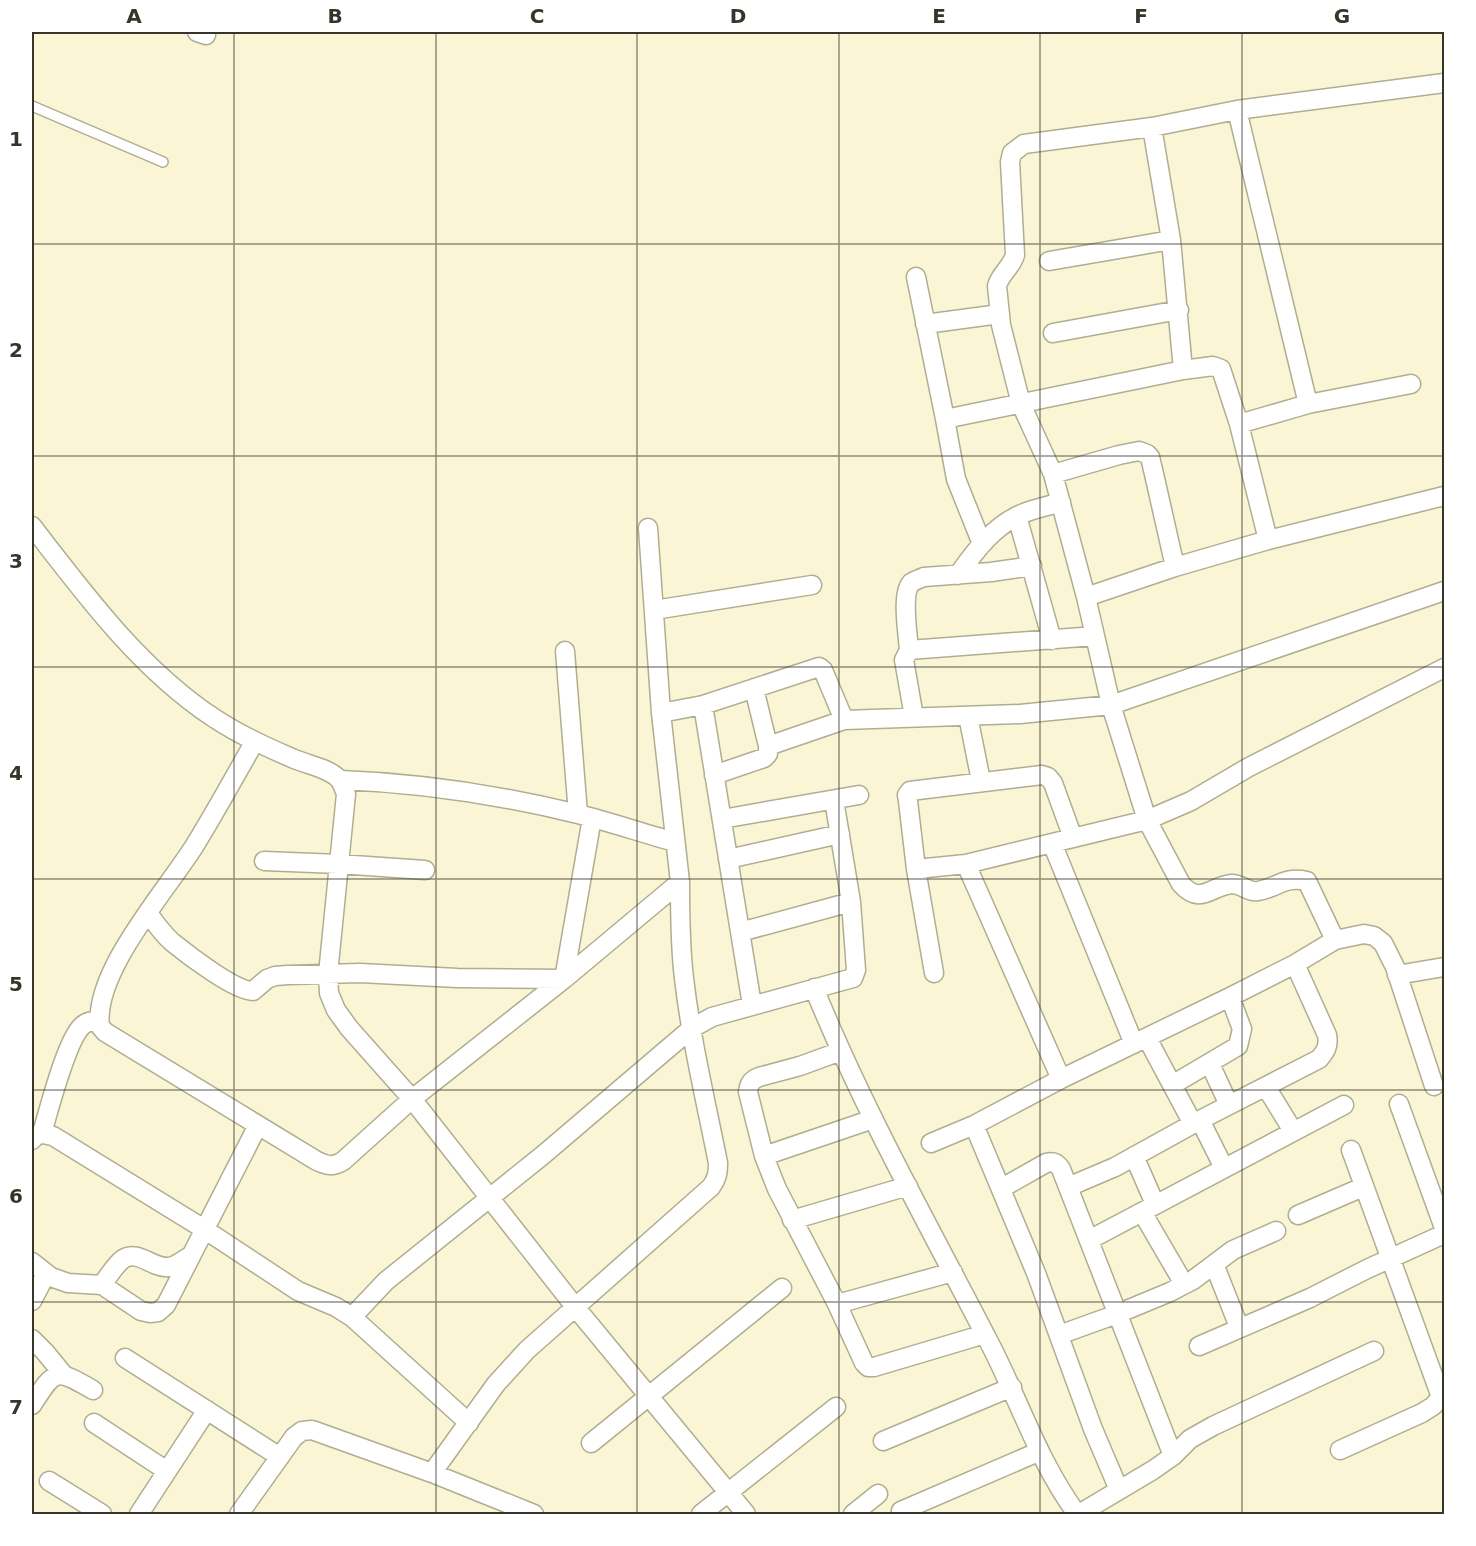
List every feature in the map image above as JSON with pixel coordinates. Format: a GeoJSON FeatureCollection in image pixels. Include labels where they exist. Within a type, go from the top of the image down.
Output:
{"type":"FeatureCollection","features":[{"type":"Feature","properties":{"kind":"street"},"geometry":{"type":"LineString","coordinates":[[1335,939],[1307,881],[1292,878],[1258,892],[1231,884],[1202,895],[1189,892],[1182,884],[1147,820],[1111,705],[1086,597],[1053,474],[1021,404],[1000,314],[998,280],[1013,264],[1015,255],[1010,162],[1012,153],[1024,144],[1152,127],[1238,111],[1444,83]]}},
{"type":"Feature","properties":{"kind":"street"},"geometry":{"type":"LineString","coordinates":[[1238,111],[1308,404]]}},
{"type":"Feature","properties":{"kind":"street"},"geometry":{"type":"LineString","coordinates":[[1152,127],[1171,240],[1183,370]]}},
{"type":"Feature","properties":{"kind":"street"},"geometry":{"type":"LineString","coordinates":[[1048,261],[1171,240]]}},
{"type":"Feature","properties":{"kind":"street"},"geometry":{"type":"LineString","coordinates":[[916,277],[956,479],[982,543]]}},
{"type":"Feature","properties":{"kind":"street"},"geometry":{"type":"LineString","coordinates":[[1053,333],[1179,310]]}},
{"type":"Feature","properties":{"kind":"street"},"geometry":{"type":"LineString","coordinates":[[925,324],[1000,314]]}},
{"type":"Feature","properties":{"kind":"street"},"geometry":{"type":"LineString","coordinates":[[945,419],[1183,370],[1213,366],[1221,369],[1239,424],[1268,540]]}},
{"type":"Feature","properties":{"kind":"street"},"geometry":{"type":"LineString","coordinates":[[1239,424],[1308,404],[1411,384]]}},
{"type":"Feature","properties":{"kind":"street"},"geometry":{"type":"LineString","coordinates":[[1053,474],[1119,455],[1139,451],[1147,454],[1150,457],[1175,567]]}},
{"type":"Feature","properties":{"kind":"street"},"geometry":{"type":"LineString","coordinates":[[1086,597],[1175,567],[1268,540],[1444,496]]}},
{"type":"Feature","properties":{"kind":"street"},"geometry":{"type":"LineString","coordinates":[[958,575],[982,543],[1000,528],[1017,516],[1061,502]]}},
{"type":"Feature","properties":{"kind":"street"},"geometry":{"type":"LineString","coordinates":[[1017,516],[1052,640]]}},
{"type":"Feature","properties":{"kind":"street"},"geometry":{"type":"LineString","coordinates":[[32,526],[107,619],[175,687],[214,718],[255,741],[293,759],[332,773],[341,780],[346,794],[328,974],[329,993],[336,1010],[412,1099],[576,1308],[650,1395],[746,1515]]}},
{"type":"Feature","properties":{"kind":"street"},"geometry":{"type":"LineString","coordinates":[[432,1473],[496,1384],[527,1350],[711,1187],[718,1172],[684,978],[680,929],[680,882],[661,713],[648,528]]}},
{"type":"Feature","properties":{"kind":"street"},"geometry":{"type":"LineString","coordinates":[[914,717],[903,660],[909,650],[906,599],[909,585],[924,578],[1032,566]]}},
{"type":"Feature","properties":{"kind":"street"},"geometry":{"type":"LineString","coordinates":[[654,610],[812,585]]}},
{"type":"Feature","properties":{"kind":"street"},"geometry":{"type":"LineString","coordinates":[[768,746],[844,720],[1020,714],[1111,705],[1444,591]]}},
{"type":"Feature","properties":{"kind":"street"},"geometry":{"type":"LineString","coordinates":[[909,650],[1095,636]]}},
{"type":"Feature","properties":{"kind":"street"},"geometry":{"type":"LineString","coordinates":[[564,979],[585,816],[565,651]]}},
{"type":"Feature","properties":{"kind":"street"},"geometry":{"type":"LineString","coordinates":[[661,713],[703,705],[819,667],[823,670],[844,720]]}},
{"type":"Feature","properties":{"kind":"street"},"geometry":{"type":"LineString","coordinates":[[916,869],[966,864],[1147,820],[1191,801],[1249,767],[1444,668]]}},
{"type":"Feature","properties":{"kind":"street"},"geometry":{"type":"LineString","coordinates":[[714,776],[764,758],[768,754],[754,688]]}},
{"type":"Feature","properties":{"kind":"street"},"geometry":{"type":"LineString","coordinates":[[703,705],[752,1005]]}},
{"type":"Feature","properties":{"kind":"street"},"geometry":{"type":"LineString","coordinates":[[968,716],[981,781]]}},
{"type":"Feature","properties":{"kind":"street"},"geometry":{"type":"LineString","coordinates":[[255,741],[195,845],[148,913],[106,984],[99,1020],[100,1026],[105,1032],[327,1166],[343,1161],[412,1099],[564,979],[680,882]]}},
{"type":"Feature","properties":{"kind":"street"},"geometry":{"type":"LineString","coordinates":[[934,973],[916,869],[907,795],[910,791],[1042,774],[1053,783],[1073,838]]}},
{"type":"Feature","properties":{"kind":"street"},"geometry":{"type":"LineString","coordinates":[[341,780],[459,790],[585,816],[675,842]]}},
{"type":"Feature","properties":{"kind":"street"},"geometry":{"type":"LineString","coordinates":[[722,819],[859,795]]}},
{"type":"Feature","properties":{"kind":"street"},"geometry":{"type":"LineString","coordinates":[[352,1317],[386,1281],[489,1199],[692,1028],[712,1017],[853,978],[855,974],[851,902],[834,800]]}},
{"type":"Feature","properties":{"kind":"street"},"geometry":{"type":"LineString","coordinates":[[728,859],[840,834]]}},
{"type":"Feature","properties":{"kind":"street"},"geometry":{"type":"LineString","coordinates":[[1052,843],[1140,1041],[1197,1122],[1224,1168]]}},
{"type":"Feature","properties":{"kind":"street"},"geometry":{"type":"LineString","coordinates":[[264,861],[425,870]]}},
{"type":"Feature","properties":{"kind":"street"},"geometry":{"type":"LineString","coordinates":[[966,864],[1061,1079]]}},
{"type":"Feature","properties":{"kind":"street"},"geometry":{"type":"LineString","coordinates":[[740,932],[851,902]]}},
{"type":"Feature","properties":{"kind":"street"},"geometry":{"type":"LineString","coordinates":[[148,913],[171,941],[214,972],[247,991],[253,991],[267,979],[275,976],[369,974],[564,979]]}},
{"type":"Feature","properties":{"kind":"street"},"geometry":{"type":"LineString","coordinates":[[931,1143],[974,1125],[1061,1079],[1230,997],[1294,964],[1335,939],[1364,934],[1374,936],[1383,943],[1397,975],[1434,1086]]}},
{"type":"Feature","properties":{"kind":"street"},"geometry":{"type":"LineString","coordinates":[[1068,1187],[1115,1167],[1229,1104],[1319,1059],[1328,1044],[1327,1035],[1294,964]]}},
{"type":"Feature","properties":{"kind":"street"},"geometry":{"type":"LineString","coordinates":[[1397,975],[1444,967]]}},
{"type":"Feature","properties":{"kind":"street"},"geometry":{"type":"LineString","coordinates":[[814,988],[873,1119],[1012,1387],[1038,1452],[1058,1489],[1078,1515],[1153,1470],[1173,1456],[1190,1439],[1213,1426],[1374,1351]]}},
{"type":"Feature","properties":{"kind":"street"},"geometry":{"type":"LineString","coordinates":[[1172,1085],[1238,1046],[1242,1029],[1230,997]]}},
{"type":"Feature","properties":{"kind":"street"},"geometry":{"type":"LineString","coordinates":[[99,1020],[90,1022],[79,1029],[37,1137],[53,1136],[204,1229],[298,1291],[336,1307],[352,1317],[469,1423]]}},
{"type":"Feature","properties":{"kind":"street"},"geometry":{"type":"LineString","coordinates":[[841,1051],[753,1080],[748,1092],[764,1156],[777,1189],[837,1304],[864,1363],[868,1367],[874,1367],[985,1334]]}},
{"type":"Feature","properties":{"kind":"street"},"geometry":{"type":"LineString","coordinates":[[1210,1064],[1229,1104]]}},
{"type":"Feature","properties":{"kind":"street"},"geometry":{"type":"LineString","coordinates":[[1266,1087],[1293,1131]]}},
{"type":"Feature","properties":{"kind":"street"},"geometry":{"type":"LineString","coordinates":[[1399,1104],[1444,1228]]}},
{"type":"Feature","properties":{"kind":"street"},"geometry":{"type":"LineString","coordinates":[[1089,1240],[1344,1105]]}},
{"type":"Feature","properties":{"kind":"street"},"geometry":{"type":"LineString","coordinates":[[764,1156],[873,1119]]}},
{"type":"Feature","properties":{"kind":"street"},"geometry":{"type":"LineString","coordinates":[[32,1262],[46,1274],[68,1283],[102,1285],[141,1311],[158,1312],[166,1305],[258,1125]]}},
{"type":"Feature","properties":{"kind":"street"},"geometry":{"type":"LineString","coordinates":[[974,1125],[1002,1188],[1093,1429],[1119,1490]]}},
{"type":"Feature","properties":{"kind":"street"},"geometry":{"type":"LineString","coordinates":[[1340,1450],[1422,1413],[1443,1396],[1389,1258],[1351,1150]]}},
{"type":"Feature","properties":{"kind":"street"},"geometry":{"type":"LineString","coordinates":[[1134,1156],[1149,1208],[1184,1284]]}},
{"type":"Feature","properties":{"kind":"street"},"geometry":{"type":"LineString","coordinates":[[1002,1188],[1052,1162],[1061,1169],[1173,1456]]}},
{"type":"Feature","properties":{"kind":"street"},"geometry":{"type":"LineString","coordinates":[[792,1220],[908,1186]]}},
{"type":"Feature","properties":{"kind":"street"},"geometry":{"type":"LineString","coordinates":[[1298,1215],[1363,1186]]}},
{"type":"Feature","properties":{"kind":"street"},"geometry":{"type":"LineString","coordinates":[[1059,1335],[1117,1314],[1184,1284],[1233,1250],[1276,1231]]}},
{"type":"Feature","properties":{"kind":"street"},"geometry":{"type":"LineString","coordinates":[[1199,1346],[1310,1298],[1389,1258],[1444,1234]]}},
{"type":"Feature","properties":{"kind":"street"},"geometry":{"type":"LineString","coordinates":[[102,1285],[121,1260],[128,1257],[142,1258],[164,1267],[177,1264],[190,1256]]}},
{"type":"Feature","properties":{"kind":"street"},"geometry":{"type":"LineString","coordinates":[[1214,1264],[1239,1327]]}},
{"type":"Feature","properties":{"kind":"street"},"geometry":{"type":"LineString","coordinates":[[837,1304],[953,1272]]}},
{"type":"Feature","properties":{"kind":"street"},"geometry":{"type":"LineString","coordinates":[[32,1301],[46,1274]]}},
{"type":"Feature","properties":{"kind":"street"},"geometry":{"type":"LineString","coordinates":[[591,1443],[782,1287]]}},
{"type":"Feature","properties":{"kind":"street"},"geometry":{"type":"LineString","coordinates":[[32,1339],[63,1374],[93,1390]]}},
{"type":"Feature","properties":{"kind":"street"},"geometry":{"type":"LineString","coordinates":[[126,1358],[280,1457]]}},
{"type":"Feature","properties":{"kind":"street"},"geometry":{"type":"LineString","coordinates":[[32,1405],[54,1375],[63,1374]]}},
{"type":"Feature","properties":{"kind":"street"},"geometry":{"type":"LineString","coordinates":[[883,1441],[1012,1387]]}},
{"type":"Feature","properties":{"kind":"street"},"geometry":{"type":"LineString","coordinates":[[701,1515],[836,1407]]}},
{"type":"Feature","properties":{"kind":"street"},"geometry":{"type":"LineString","coordinates":[[139,1515],[207,1410]]}},
{"type":"Feature","properties":{"kind":"street"},"geometry":{"type":"LineString","coordinates":[[93,1423],[167,1471]]}},
{"type":"Feature","properties":{"kind":"street"},"geometry":{"type":"LineString","coordinates":[[239,1515],[294,1437],[302,1431],[312,1430],[432,1473],[534,1515]]}},
{"type":"Feature","properties":{"kind":"street"},"geometry":{"type":"LineString","coordinates":[[901,1511],[1038,1452]]}},
{"type":"Feature","properties":{"kind":"street"},"geometry":{"type":"LineString","coordinates":[[49,1480],[102,1515]]}},
{"type":"Feature","properties":{"kind":"street"},"geometry":{"type":"LineString","coordinates":[[853,1515],[878,1494]]}},
{"type":"Feature","properties":{"kind":"lane"},"geometry":{"type":"LineString","coordinates":[[32,106],[163,162]]}}]}
